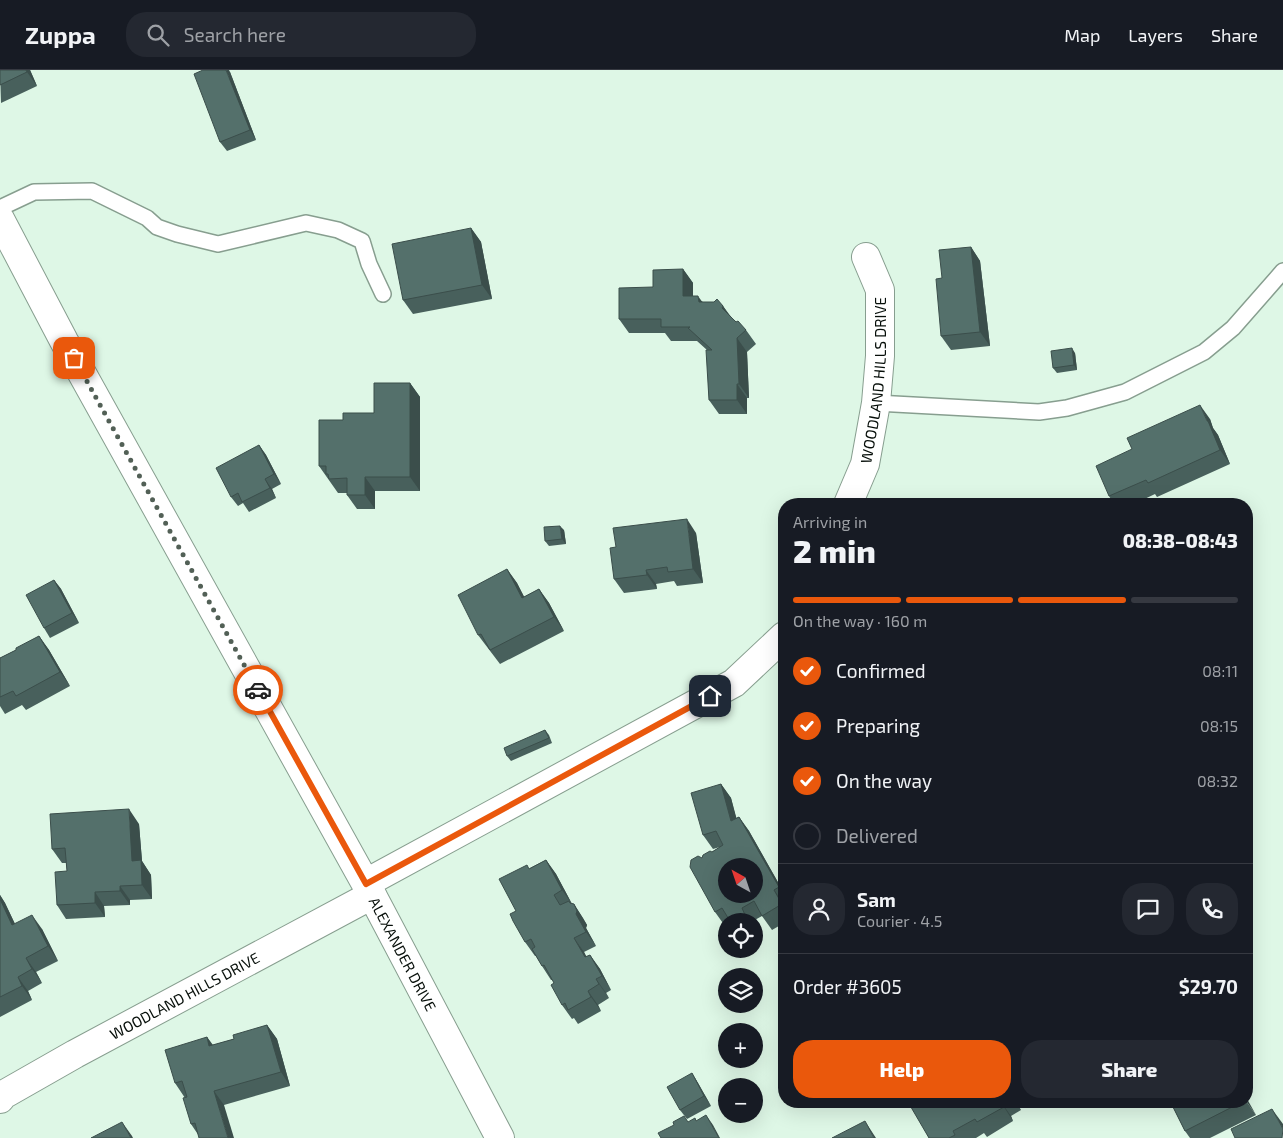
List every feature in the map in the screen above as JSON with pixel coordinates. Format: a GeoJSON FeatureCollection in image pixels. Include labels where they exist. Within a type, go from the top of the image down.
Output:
{"type":"FeatureCollection","features":[{"type":"Feature","properties":{"kind":"street","name":"ALEXANDER DRIVE"},"geometry":{"type":"LineString","coordinates":[[0,218],[64,341],[369,889],[500,1138]]}},
{"type":"Feature","properties":{"kind":"street","name":"WOODLAND HILLS DRIVE"},"geometry":{"type":"LineString","coordinates":[[851,498],[865,464],[876,403],[880,356],[880,290],[866,257]]}},
{"type":"Feature","properties":{"kind":"street","name":"WOODLAND HILLS DRIVE"},"geometry":{"type":"LineString","coordinates":[[1,1096],[734,683],[778,642]]}},
{"type":"Feature","properties":{"kind":"lane"},"geometry":{"type":"LineString","coordinates":[[0,208],[34,192],[92,192],[148,218],[157,226],[177,234],[218,244],[306,223],[338,230],[362,241],[369,264],[383,294]]}},
{"type":"Feature","properties":{"kind":"lane"},"geometry":{"type":"LineString","coordinates":[[876,403],[1039,412],[1067,408],[1124,392],[1204,352],[1233,328],[1283,271]]}},
{"type":"Feature","properties":{"kind":"building"},"geometry":{"type":"Polygon","coordinates":[[[0,70],[26,70],[27,72],[0,85],[0,70]]]}},
{"type":"Feature","properties":{"kind":"building"},"geometry":{"type":"Polygon","coordinates":[[[203,70],[226,70],[250,130],[220,142],[194,74],[203,70]]]}},
{"type":"Feature","properties":{"kind":"building"},"geometry":{"type":"Polygon","coordinates":[[[471,228],[482,285],[403,300],[392,244],[471,228]]]}},
{"type":"Feature","properties":{"kind":"building"},"geometry":{"type":"Polygon","coordinates":[[[971,247],[980,332],[941,336],[936,279],[942,278],[939,250],[971,247]]]}},
{"type":"Feature","properties":{"kind":"building"},"geometry":{"type":"Polygon","coordinates":[[[683,269],[683,296],[698,296],[699,302],[714,302],[717,299],[723,306],[722,308],[746,330],[737,338],[739,384],[737,384],[737,400],[709,400],[706,350],[712,350],[688,328],[690,327],[661,327],[661,319],[619,319],[619,288],[653,287],[653,270],[683,269]]]}},
{"type":"Feature","properties":{"kind":"building"},"geometry":{"type":"Polygon","coordinates":[[[1072,348],[1074,365],[1053,368],[1051,351],[1072,348]]]}},
{"type":"Feature","properties":{"kind":"building"},"geometry":{"type":"Polygon","coordinates":[[[374,383],[410,383],[410,477],[365,477],[365,495],[347,495],[347,478],[329,479],[328,474],[326,474],[326,466],[319,466],[319,420],[343,420],[343,413],[374,413],[374,383]]]}},
{"type":"Feature","properties":{"kind":"building"},"geometry":{"type":"Polygon","coordinates":[[[1200,405],[1220,450],[1148,483],[1146,480],[1109,496],[1096,466],[1132,449],[1127,438],[1200,405]]]}},
{"type":"Feature","properties":{"kind":"building"},"geometry":{"type":"Polygon","coordinates":[[[259,445],[274,474],[265,479],[270,488],[242,502],[238,493],[231,497],[216,468],[259,445]]]}},
{"type":"Feature","properties":{"kind":"building"},"geometry":{"type":"Polygon","coordinates":[[[687,519],[693,569],[668,572],[667,567],[646,570],[647,575],[614,579],[610,548],[616,547],[613,528],[687,519]]]}},
{"type":"Feature","properties":{"kind":"building"},"geometry":{"type":"Polygon","coordinates":[[[560,526],[562,539],[545,541],[544,527],[560,526]]]}},
{"type":"Feature","properties":{"kind":"building"},"geometry":{"type":"Polygon","coordinates":[[[507,569],[522,598],[539,589],[554,617],[490,650],[481,634],[478,635],[458,595],[507,569]]]}},
{"type":"Feature","properties":{"kind":"building"},"geometry":{"type":"Polygon","coordinates":[[[54,580],[72,613],[44,628],[26,595],[54,580]]]}},
{"type":"Feature","properties":{"kind":"building"},"geometry":{"type":"Polygon","coordinates":[[[39,636],[60,672],[16,696],[13,691],[0,697],[0,658],[39,636]]]}},
{"type":"Feature","properties":{"kind":"building"},"geometry":{"type":"Polygon","coordinates":[[[545,730],[549,738],[507,756],[504,748],[545,730]]]}},
{"type":"Feature","properties":{"kind":"building"},"geometry":{"type":"Polygon","coordinates":[[[721,784],[731,821],[739,817],[762,858],[718,858],[718,903],[751,903],[742,908],[744,913],[725,913],[722,908],[715,912],[690,867],[691,860],[698,856],[702,858],[703,855],[723,845],[716,831],[703,835],[691,793],[721,784]]]}},
{"type":"Feature","properties":{"kind":"building"},"geometry":{"type":"Polygon","coordinates":[[[129,809],[132,861],[141,860],[142,885],[120,886],[120,891],[95,892],[95,903],[57,905],[55,872],[67,871],[65,848],[52,849],[50,814],[129,809]]]}},
{"type":"Feature","properties":{"kind":"building"},"geometry":{"type":"Polygon","coordinates":[[[763,859],[778,885],[778,888],[774,890],[778,897],[778,906],[763,915],[763,913],[760,913],[755,903],[763,903],[763,859]]]}},
{"type":"Feature","properties":{"kind":"building"},"geometry":{"type":"Polygon","coordinates":[[[546,860],[562,890],[554,895],[560,905],[569,901],[574,904],[577,911],[576,914],[586,932],[574,938],[585,957],[590,955],[602,976],[596,979],[599,984],[588,991],[591,997],[568,1010],[565,1003],[562,1005],[551,985],[554,983],[532,949],[535,947],[531,939],[525,942],[513,921],[510,914],[516,911],[499,879],[527,865],[529,869],[546,860]]]}},
{"type":"Feature","properties":{"kind":"building"},"geometry":{"type":"Polygon","coordinates":[[[0,899],[12,925],[32,915],[48,946],[26,958],[32,969],[18,977],[22,986],[0,997],[0,899]]]}},
{"type":"Feature","properties":{"kind":"building"},"geometry":{"type":"Polygon","coordinates":[[[267,1025],[281,1072],[214,1091],[228,1138],[199,1138],[195,1123],[191,1124],[183,1098],[187,1097],[182,1081],[175,1083],[165,1050],[207,1037],[209,1046],[234,1039],[233,1035],[267,1025]]]}},
{"type":"Feature","properties":{"kind":"building"},"geometry":{"type":"Polygon","coordinates":[[[692,1073],[704,1096],[680,1110],[667,1087],[692,1073]]]}},
{"type":"Feature","properties":{"kind":"building"},"geometry":{"type":"Polygon","coordinates":[[[912,1108],[1002,1108],[977,1122],[975,1119],[953,1131],[955,1135],[949,1138],[929,1138],[912,1108]]]}},
{"type":"Feature","properties":{"kind":"building"},"geometry":{"type":"Polygon","coordinates":[[[1174,1108],[1230,1108],[1185,1131],[1174,1108]]]}},
{"type":"Feature","properties":{"kind":"building"},"geometry":{"type":"Polygon","coordinates":[[[1272,1109],[1283,1129],[1282,1138],[1235,1138],[1231,1129],[1272,1109]]]}},
{"type":"Feature","properties":{"kind":"building"},"geometry":{"type":"Polygon","coordinates":[[[706,1115],[719,1138],[661,1138],[658,1133],[674,1125],[673,1122],[684,1116],[688,1122],[695,1118],[696,1121],[706,1115]]]}},
{"type":"Feature","properties":{"kind":"building"},"geometry":{"type":"Polygon","coordinates":[[[865,1121],[874,1138],[832,1138],[865,1121]]]}},
{"type":"Feature","properties":{"kind":"building"},"geometry":{"type":"Polygon","coordinates":[[[122,1122],[131,1138],[91,1138],[122,1122]]]}},
{"type":"Feature","properties":{"kind":"way so far"},"geometry":{"type":"LineString","coordinates":[[74,358],[258,690]]}},
{"type":"Feature","properties":{"kind":"route"},"geometry":{"type":"LineString","coordinates":[[258,690],[366,884],[710,696]]}}]}
